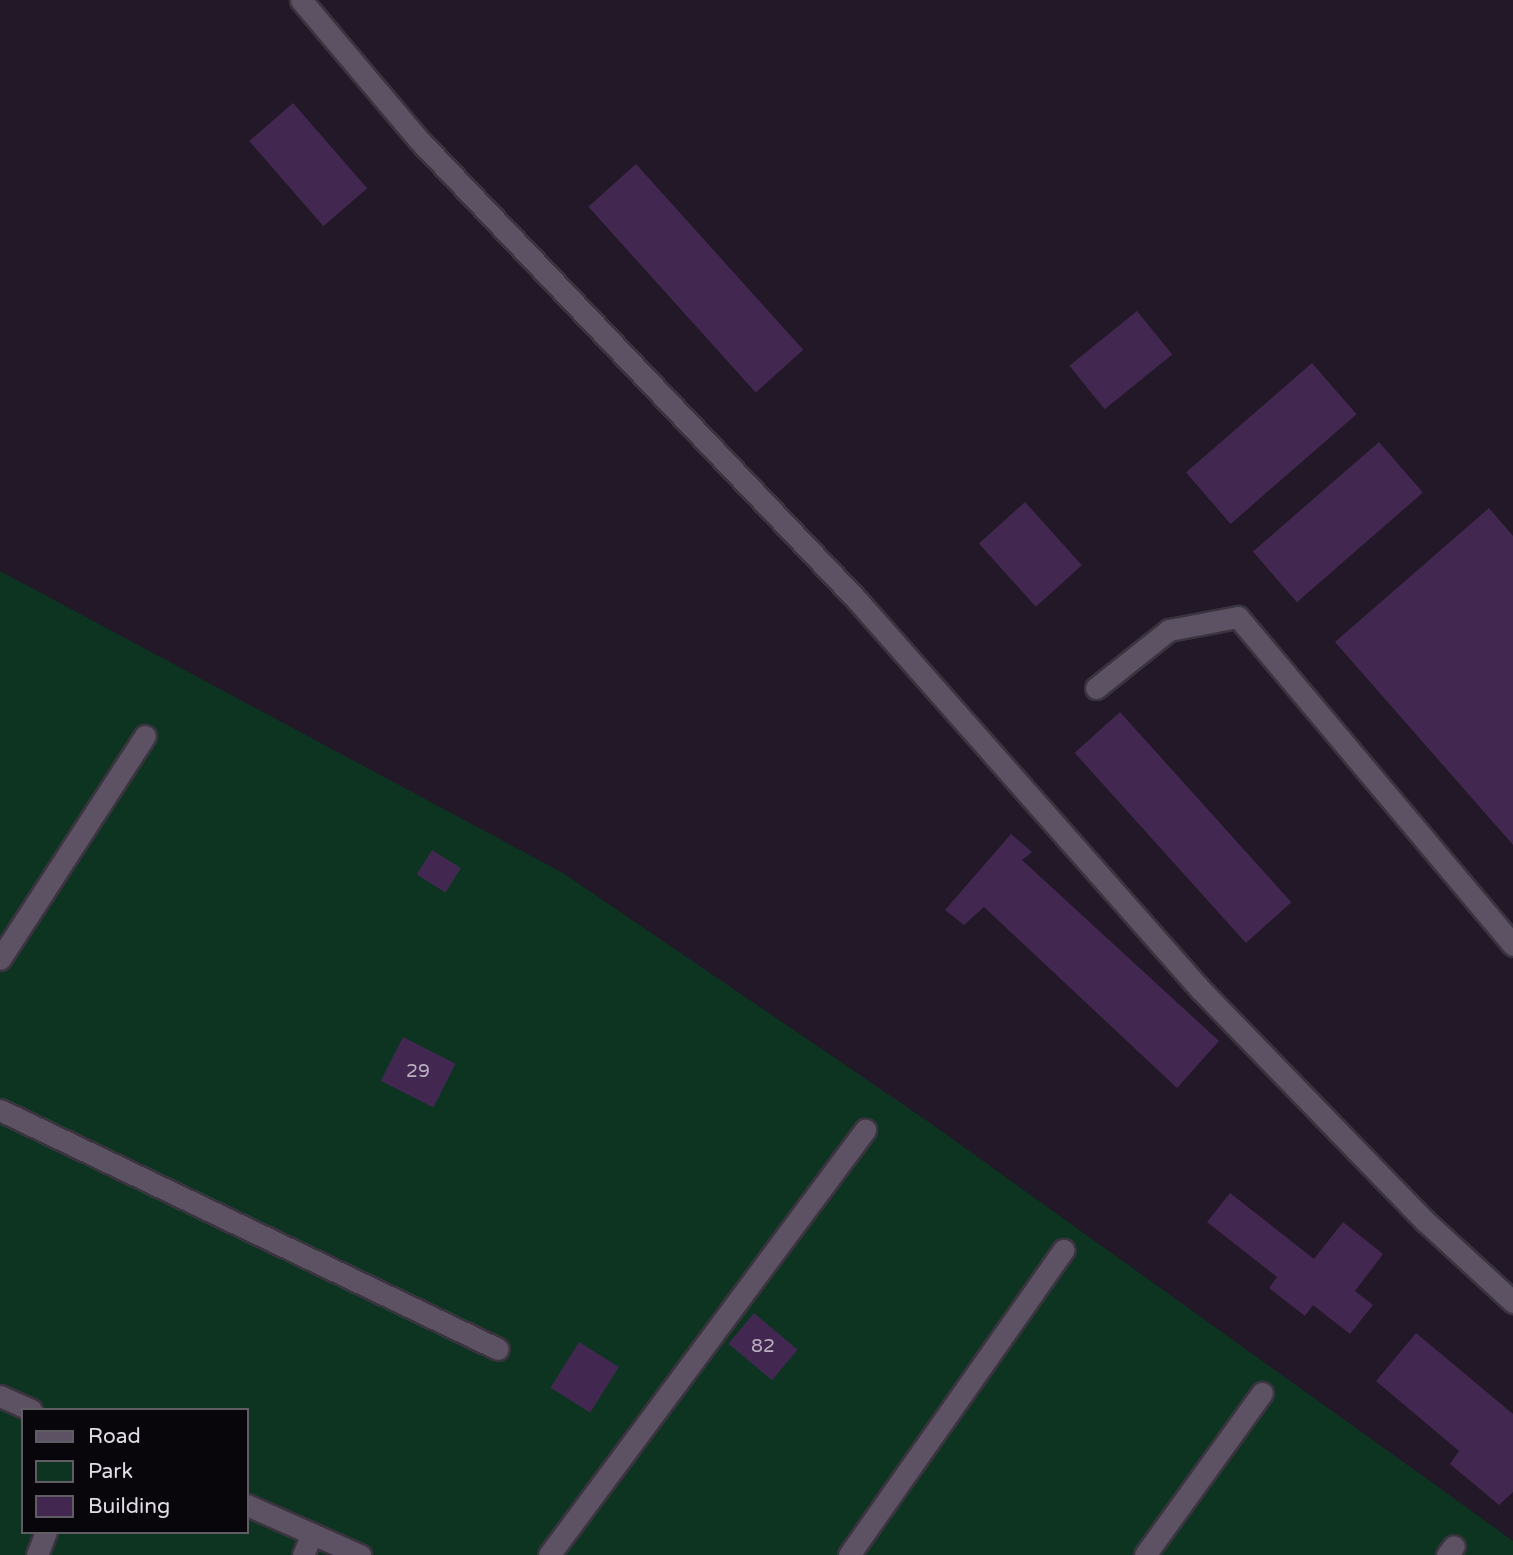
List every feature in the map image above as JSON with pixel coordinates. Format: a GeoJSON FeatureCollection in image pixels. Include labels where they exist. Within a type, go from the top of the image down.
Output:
{"type":"FeatureCollection","features":[{"type":"Feature","properties":{"kind":"street"},"geometry":{"type":"LineString","coordinates":[[301,0],[419,140],[857,600],[1201,990],[1425,1221],[1513,1302]]}},
{"type":"Feature","properties":{"kind":"street"},"geometry":{"type":"LineString","coordinates":[[1096,688],[1169,630],[1238,617],[1513,945]]}},
{"type":"Feature","properties":{"kind":"street"},"geometry":{"type":"LineString","coordinates":[[0,959],[145,736]]}},
{"type":"Feature","properties":{"kind":"street"},"geometry":{"type":"LineString","coordinates":[[0,1110],[498,1349]]}},
{"type":"Feature","properties":{"kind":"street"},"geometry":{"type":"LineString","coordinates":[[549,1555],[865,1130]]}},
{"type":"Feature","properties":{"kind":"street"},"geometry":{"type":"LineString","coordinates":[[849,1555],[1063,1250]]}},
{"type":"Feature","properties":{"kind":"street"},"geometry":{"type":"LineString","coordinates":[[1145,1555],[1262,1393]]}},
{"type":"Feature","properties":{"kind":"street"},"geometry":{"type":"LineString","coordinates":[[0,1396],[26,1408]]}},
{"type":"Feature","properties":{"kind":"street"},"geometry":{"type":"LineString","coordinates":[[248,1505],[360,1555]]}},
{"type":"Feature","properties":{"kind":"street"},"geometry":{"type":"LineString","coordinates":[[37,1555],[45,1534]]}},
{"type":"Feature","properties":{"kind":"street"},"geometry":{"type":"LineString","coordinates":[[303,1555],[312,1534]]}},
{"type":"Feature","properties":{"kind":"green space"},"geometry":{"type":"Polygon","coordinates":[[[0,571],[563,873],[926,1120],[1513,1541],[1513,1555],[0,1555],[0,571]]]}},
{"type":"Feature","properties":{"kind":"building"},"geometry":{"type":"Polygon","coordinates":[[[293,103],[367,188],[323,226],[249,141],[293,103]]]}},
{"type":"Feature","properties":{"kind":"building"},"geometry":{"type":"Polygon","coordinates":[[[636,164],[803,350],[756,393],[588,207],[636,164]]]}},
{"type":"Feature","properties":{"kind":"building"},"geometry":{"type":"Polygon","coordinates":[[[1137,311],[1172,355],[1105,409],[1069,366],[1137,311]]]}},
{"type":"Feature","properties":{"kind":"building"},"geometry":{"type":"Polygon","coordinates":[[[1312,363],[1357,414],[1231,524],[1186,473],[1312,363]]]}},
{"type":"Feature","properties":{"kind":"building"},"geometry":{"type":"Polygon","coordinates":[[[1379,442],[1423,493],[1297,602],[1253,552],[1379,442]]]}},
{"type":"Feature","properties":{"kind":"building"},"geometry":{"type":"Polygon","coordinates":[[[1025,502],[1082,565],[1036,607],[979,543],[1025,502]]]}},
{"type":"Feature","properties":{"kind":"building"},"geometry":{"type":"Polygon","coordinates":[[[1489,508],[1513,536],[1513,845],[1335,642],[1489,508]]]}},
{"type":"Feature","properties":{"kind":"building"},"geometry":{"type":"Polygon","coordinates":[[[1120,712],[1291,902],[1246,943],[1075,753],[1120,712]]]}},
{"type":"Feature","properties":{"kind":"building"},"geometry":{"type":"Polygon","coordinates":[[[1011,834],[1032,852],[1022,860],[1219,1041],[1177,1088],[984,907],[964,925],[945,910],[1011,834]]]}},
{"type":"Feature","properties":{"kind":"building"},"geometry":{"type":"Polygon","coordinates":[[[432,850],[461,868],[445,893],[417,875],[432,850]]]}},
{"type":"Feature","properties":{"kind":"building"},"geometry":{"type":"Polygon","coordinates":[[[403,1037],[456,1064],[433,1107],[381,1081],[403,1037]]]}},
{"type":"Feature","properties":{"kind":"building"},"geometry":{"type":"Polygon","coordinates":[[[1230,1193],[1314,1259],[1343,1222],[1383,1254],[1355,1291],[1373,1305],[1350,1334],[1313,1305],[1305,1316],[1269,1288],[1277,1277],[1207,1222],[1230,1193]]]}},
{"type":"Feature","properties":{"kind":"building"},"geometry":{"type":"Polygon","coordinates":[[[754,1313],[798,1350],[772,1380],[728,1344],[754,1313]]]}},
{"type":"Feature","properties":{"kind":"building"},"geometry":{"type":"Polygon","coordinates":[[[1416,1333],[1513,1414],[1513,1492],[1499,1505],[1450,1464],[1459,1451],[1376,1381],[1416,1333]]]}},
{"type":"Feature","properties":{"kind":"building"},"geometry":{"type":"Polygon","coordinates":[[[579,1342],[619,1367],[590,1413],[550,1388],[579,1342]]]}}]}
